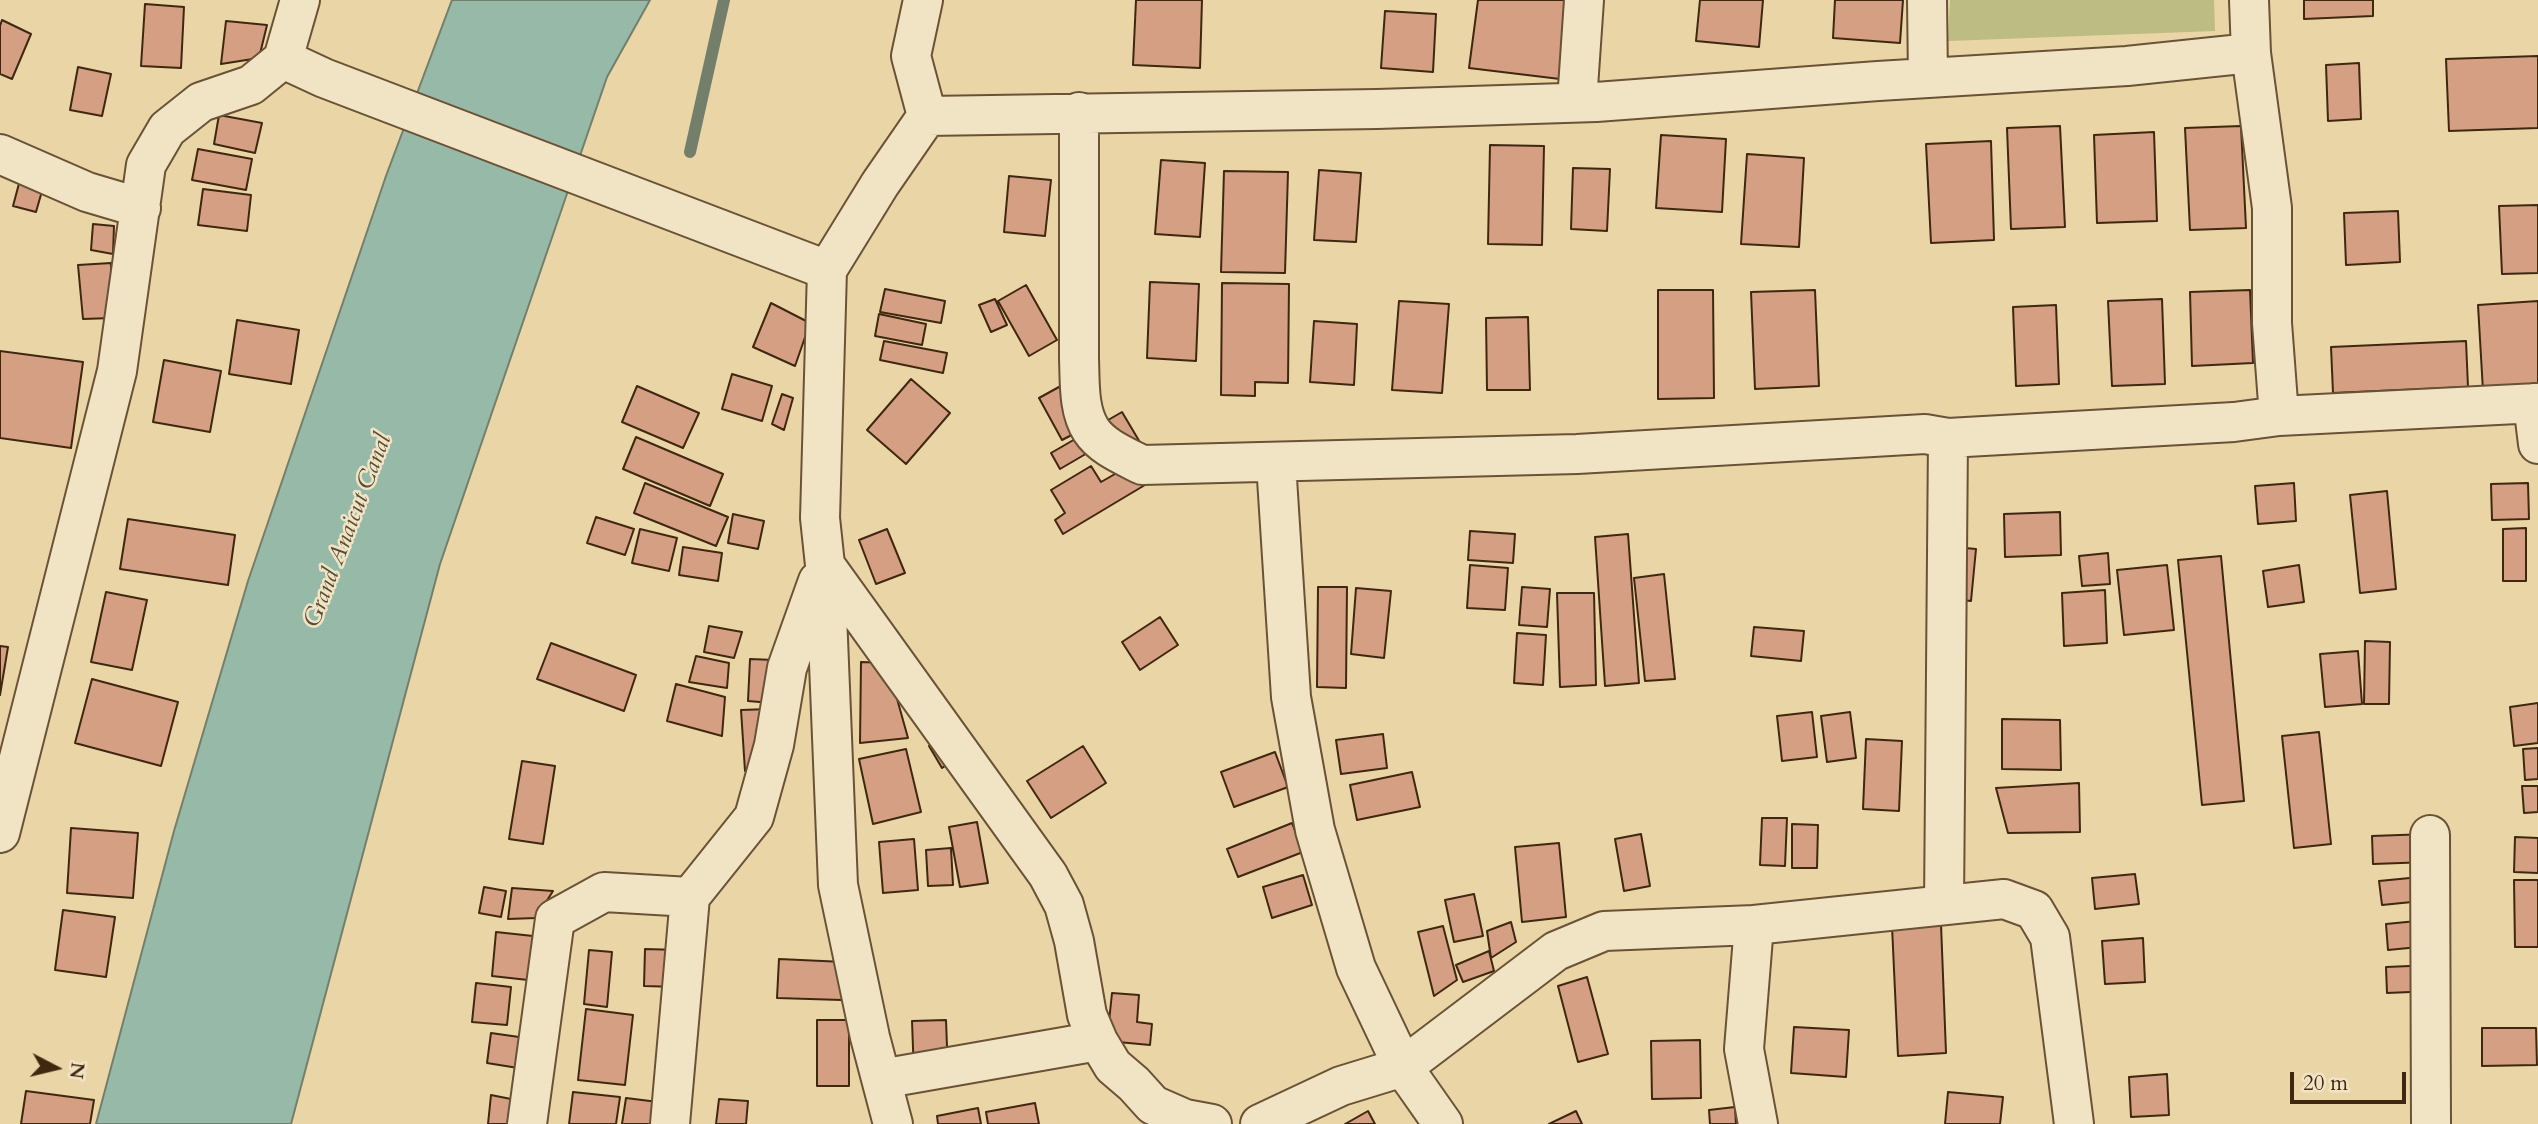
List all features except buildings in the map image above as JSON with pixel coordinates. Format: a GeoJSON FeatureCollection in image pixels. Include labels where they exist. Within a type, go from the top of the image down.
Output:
{"type":"FeatureCollection","features":[{"type":"Feature","properties":{"kind":"street"},"geometry":{"type":"LineString","coordinates":[[3,810],[117,371],[146,165],[167,129],[201,102],[251,85],[284,60],[300,0]]}},
{"type":"Feature","properties":{"kind":"street"},"geometry":{"type":"LineString","coordinates":[[893,1124],[870,1037],[838,885],[825,565],[820,518],[827,270],[880,184],[927,116],[911,56],[923,0]]}},
{"type":"Feature","properties":{"kind":"street"},"geometry":{"type":"LineString","coordinates":[[1577,103],[1584,0]]}},
{"type":"Feature","properties":{"kind":"street"},"geometry":{"type":"LineString","coordinates":[[1927,0],[1928,78]]}},
{"type":"Feature","properties":{"kind":"street"},"geometry":{"type":"LineString","coordinates":[[2249,0],[2251,53],[2272,208],[2272,323],[2279,416]]}},
{"type":"Feature","properties":{"kind":"street"},"geometry":{"type":"LineString","coordinates":[[927,116],[1577,103],[2127,66],[2251,53]]}},
{"type":"Feature","properties":{"kind":"street"},"geometry":{"type":"LineString","coordinates":[[284,60],[324,78],[827,270]]}},
{"type":"Feature","properties":{"kind":"street"},"geometry":{"type":"LineString","coordinates":[[1079,112],[1081,400],[1091,430],[1112,449],[1142,465],[1577,454],[1925,434],[1948,438],[2234,422],[2279,416],[2535,403],[2538,444]]}},
{"type":"Feature","properties":{"kind":"street"},"geometry":{"type":"LineString","coordinates":[[0,154],[88,192],[141,208]]}},
{"type":"Feature","properties":{"kind":"street"},"geometry":{"type":"LineString","coordinates":[[1944,905],[1948,438]]}},
{"type":"Feature","properties":{"kind":"street"},"geometry":{"type":"LineString","coordinates":[[1276,463],[1290,697],[1315,830],[1356,968],[1403,1067],[1443,1124]]}},
{"type":"Feature","properties":{"kind":"street"},"geometry":{"type":"LineString","coordinates":[[670,1124],[690,897],[754,817],[774,744],[787,668],[825,565]]}},
{"type":"Feature","properties":{"kind":"street"},"geometry":{"type":"LineString","coordinates":[[825,565],[1048,875],[1064,905],[1074,941],[1087,1015],[1113,1066],[1153,1105],[1185,1119],[1212,1124]]}},
{"type":"Feature","properties":{"kind":"street"},"geometry":{"type":"LineString","coordinates":[[2430,835],[2431,1124]]}},
{"type":"Feature","properties":{"kind":"street"},"geometry":{"type":"LineString","coordinates":[[527,1124],[555,919],[604,892],[690,897]]}},
{"type":"Feature","properties":{"kind":"street"},"geometry":{"type":"LineString","coordinates":[[1259,1124],[1341,1086],[1403,1067],[1556,951],[1604,931],[1754,925],[2004,899],[2034,910],[2050,937],[2074,1124]]}},
{"type":"Feature","properties":{"kind":"street"},"geometry":{"type":"LineString","coordinates":[[1754,925],[1744,1049],[1758,1124]]}},
{"type":"Feature","properties":{"kind":"street"},"geometry":{"type":"LineString","coordinates":[[881,1079],[1098,1041]]}},
{"type":"Feature","properties":{"kind":"green space"},"geometry":{"type":"Polygon","coordinates":[[[1950,0],[2214,0],[2215,31],[1948,41],[1950,0]]]}},
{"type":"Feature","properties":{"kind":"water","name":"Grand Anaicut Canal"},"geometry":{"type":"Polygon","coordinates":[[[452,0],[650,0],[607,77],[440,564],[291,1124],[96,1124],[174,831],[248,581],[386,176],[452,0]]]}},
{"type":"Feature","properties":{"kind":"waterway"},"geometry":{"type":"LineString","coordinates":[[690,152],[724,0]]}}]}
